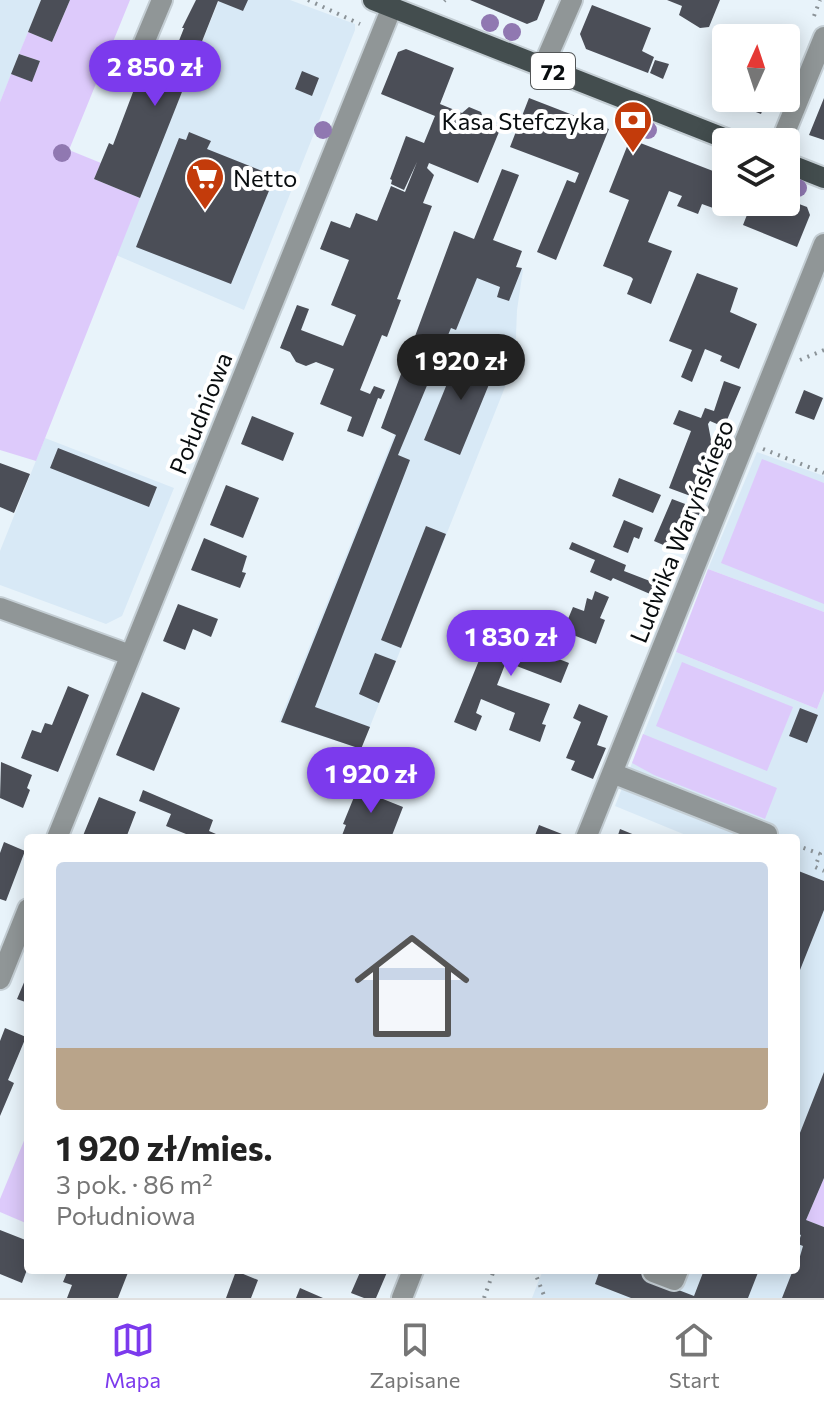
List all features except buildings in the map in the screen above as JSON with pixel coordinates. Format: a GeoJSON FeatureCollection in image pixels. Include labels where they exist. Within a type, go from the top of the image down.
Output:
{"type":"FeatureCollection","features":[{"type":"Feature","properties":{"kind":"main road","name":"72"},"geometry":{"type":"LineString","coordinates":[[382,3],[712,133]]}},
{"type":"Feature","properties":{"kind":"main road"},"geometry":{"type":"LineString","coordinates":[[800,169],[824,178]]}},
{"type":"Feature","properties":{"kind":"street"},"geometry":{"type":"LineString","coordinates":[[136,62],[162,0]]}},
{"type":"Feature","properties":{"kind":"street"},"geometry":{"type":"LineString","coordinates":[[543,67],[572,0]]}},
{"type":"Feature","properties":{"kind":"street","name":"Południowa"},"geometry":{"type":"LineString","coordinates":[[59,834],[380,35],[382,3]]}},
{"type":"Feature","properties":{"kind":"street"},"geometry":{"type":"LineString","coordinates":[[787,128],[824,37]]}},
{"type":"Feature","properties":{"kind":"street","name":"Ludwika Waryńskiego"},"geometry":{"type":"LineString","coordinates":[[588,834],[815,292],[824,244]]}},
{"type":"Feature","properties":{"kind":"street"},"geometry":{"type":"LineString","coordinates":[[0,608],[130,655]]}},
{"type":"Feature","properties":{"kind":"street"},"geometry":{"type":"LineString","coordinates":[[612,773],[767,834]]}},
{"type":"Feature","properties":{"kind":"street"},"geometry":{"type":"LineString","coordinates":[[0,979],[24,924]]}},
{"type":"Feature","properties":{"kind":"street"},"geometry":{"type":"LineString","coordinates":[[402,1298],[411,1274]]}},
{"type":"Feature","properties":{"kind":"street"},"geometry":{"type":"LineString","coordinates":[[658,1274],[674,1280],[676,1274]]}},
{"type":"Feature","properties":{"kind":"path"},"geometry":{"type":"LineString","coordinates":[[308,0],[334,8],[380,35]]}},
{"type":"Feature","properties":{"kind":"path"},"geometry":{"type":"LineString","coordinates":[[800,360],[824,350]]}},
{"type":"Feature","properties":{"kind":"path"},"geometry":{"type":"LineString","coordinates":[[763,449],[824,473]]}},
{"type":"Feature","properties":{"kind":"path"},"geometry":{"type":"LineString","coordinates":[[800,846],[820,854],[815,867],[824,871]]}},
{"type":"Feature","properties":{"kind":"path"},"geometry":{"type":"LineString","coordinates":[[484,1298],[493,1274]]}},
{"type":"Feature","properties":{"kind":"path"},"geometry":{"type":"LineString","coordinates":[[536,1274],[545,1298]]}},
{"type":"Feature","properties":{"kind":"shaded area"},"geometry":{"type":"Polygon","coordinates":[[[0,0],[41,0],[0,102],[0,0]]]}},
{"type":"Feature","properties":{"kind":"shaded area"},"geometry":{"type":"Polygon","coordinates":[[[70,0],[130,0],[69,150],[101,163],[94,179],[140,198],[36,461],[0,450],[0,102],[11,74],[32,81],[40,61],[19,54],[28,32],[52,42],[70,0]]]}},
{"type":"Feature","properties":{"kind":"shaded area"},"geometry":{"type":"Polygon","coordinates":[[[219,0],[290,0],[355,24],[244,310],[116,255],[219,0]]]}},
{"type":"Feature","properties":{"kind":"shaded area"},"geometry":{"type":"Polygon","coordinates":[[[469,249],[523,270],[517,310],[515,362],[361,749],[279,722],[469,249]]]}},
{"type":"Feature","properties":{"kind":"shaded area"},"geometry":{"type":"Polygon","coordinates":[[[45,438],[174,488],[122,616],[106,624],[0,585],[0,551],[45,438]]]}},
{"type":"Feature","properties":{"kind":"shaded area"},"geometry":{"type":"Polygon","coordinates":[[[757,452],[824,476],[824,612],[708,569],[757,452]]]}},
{"type":"Feature","properties":{"kind":"shaded area"},"geometry":{"type":"Polygon","coordinates":[[[762,459],[824,483],[824,604],[721,563],[762,459]]]}},
{"type":"Feature","properties":{"kind":"shaded area"},"geometry":{"type":"Polygon","coordinates":[[[708,569],[824,612],[824,691],[817,709],[676,652],[708,569]]]}},
{"type":"Feature","properties":{"kind":"shaded area"},"geometry":{"type":"Polygon","coordinates":[[[676,652],[817,709],[824,691],[824,1298],[532,1298],[541,1274],[800,1274],[800,834],[683,834],[615,806],[676,652]]]}},
{"type":"Feature","properties":{"kind":"shaded area"},"geometry":{"type":"Polygon","coordinates":[[[682,662],[793,707],[767,771],[656,726],[682,662]]]}},
{"type":"Feature","properties":{"kind":"shaded area"},"geometry":{"type":"Polygon","coordinates":[[[643,734],[777,788],[765,819],[654,775],[632,763],[643,734]]]}},
{"type":"Feature","properties":{"kind":"shaded area"},"geometry":{"type":"Polygon","coordinates":[[[24,1141],[24,1222],[0,1212],[0,1199],[24,1141]]]}},
{"type":"Feature","properties":{"kind":"shaded area"},"geometry":{"type":"Polygon","coordinates":[[[824,1178],[824,1227],[806,1220],[824,1178]]]}},
{"type":"Feature","properties":{"kind":"place","name":"Kasa Stefczyka"},"geometry":{"type":"Point","coordinates":[633,154]}},
{"type":"Feature","properties":{"kind":"place","name":"Netto"},"geometry":{"type":"Point","coordinates":[205,211]}}]}
